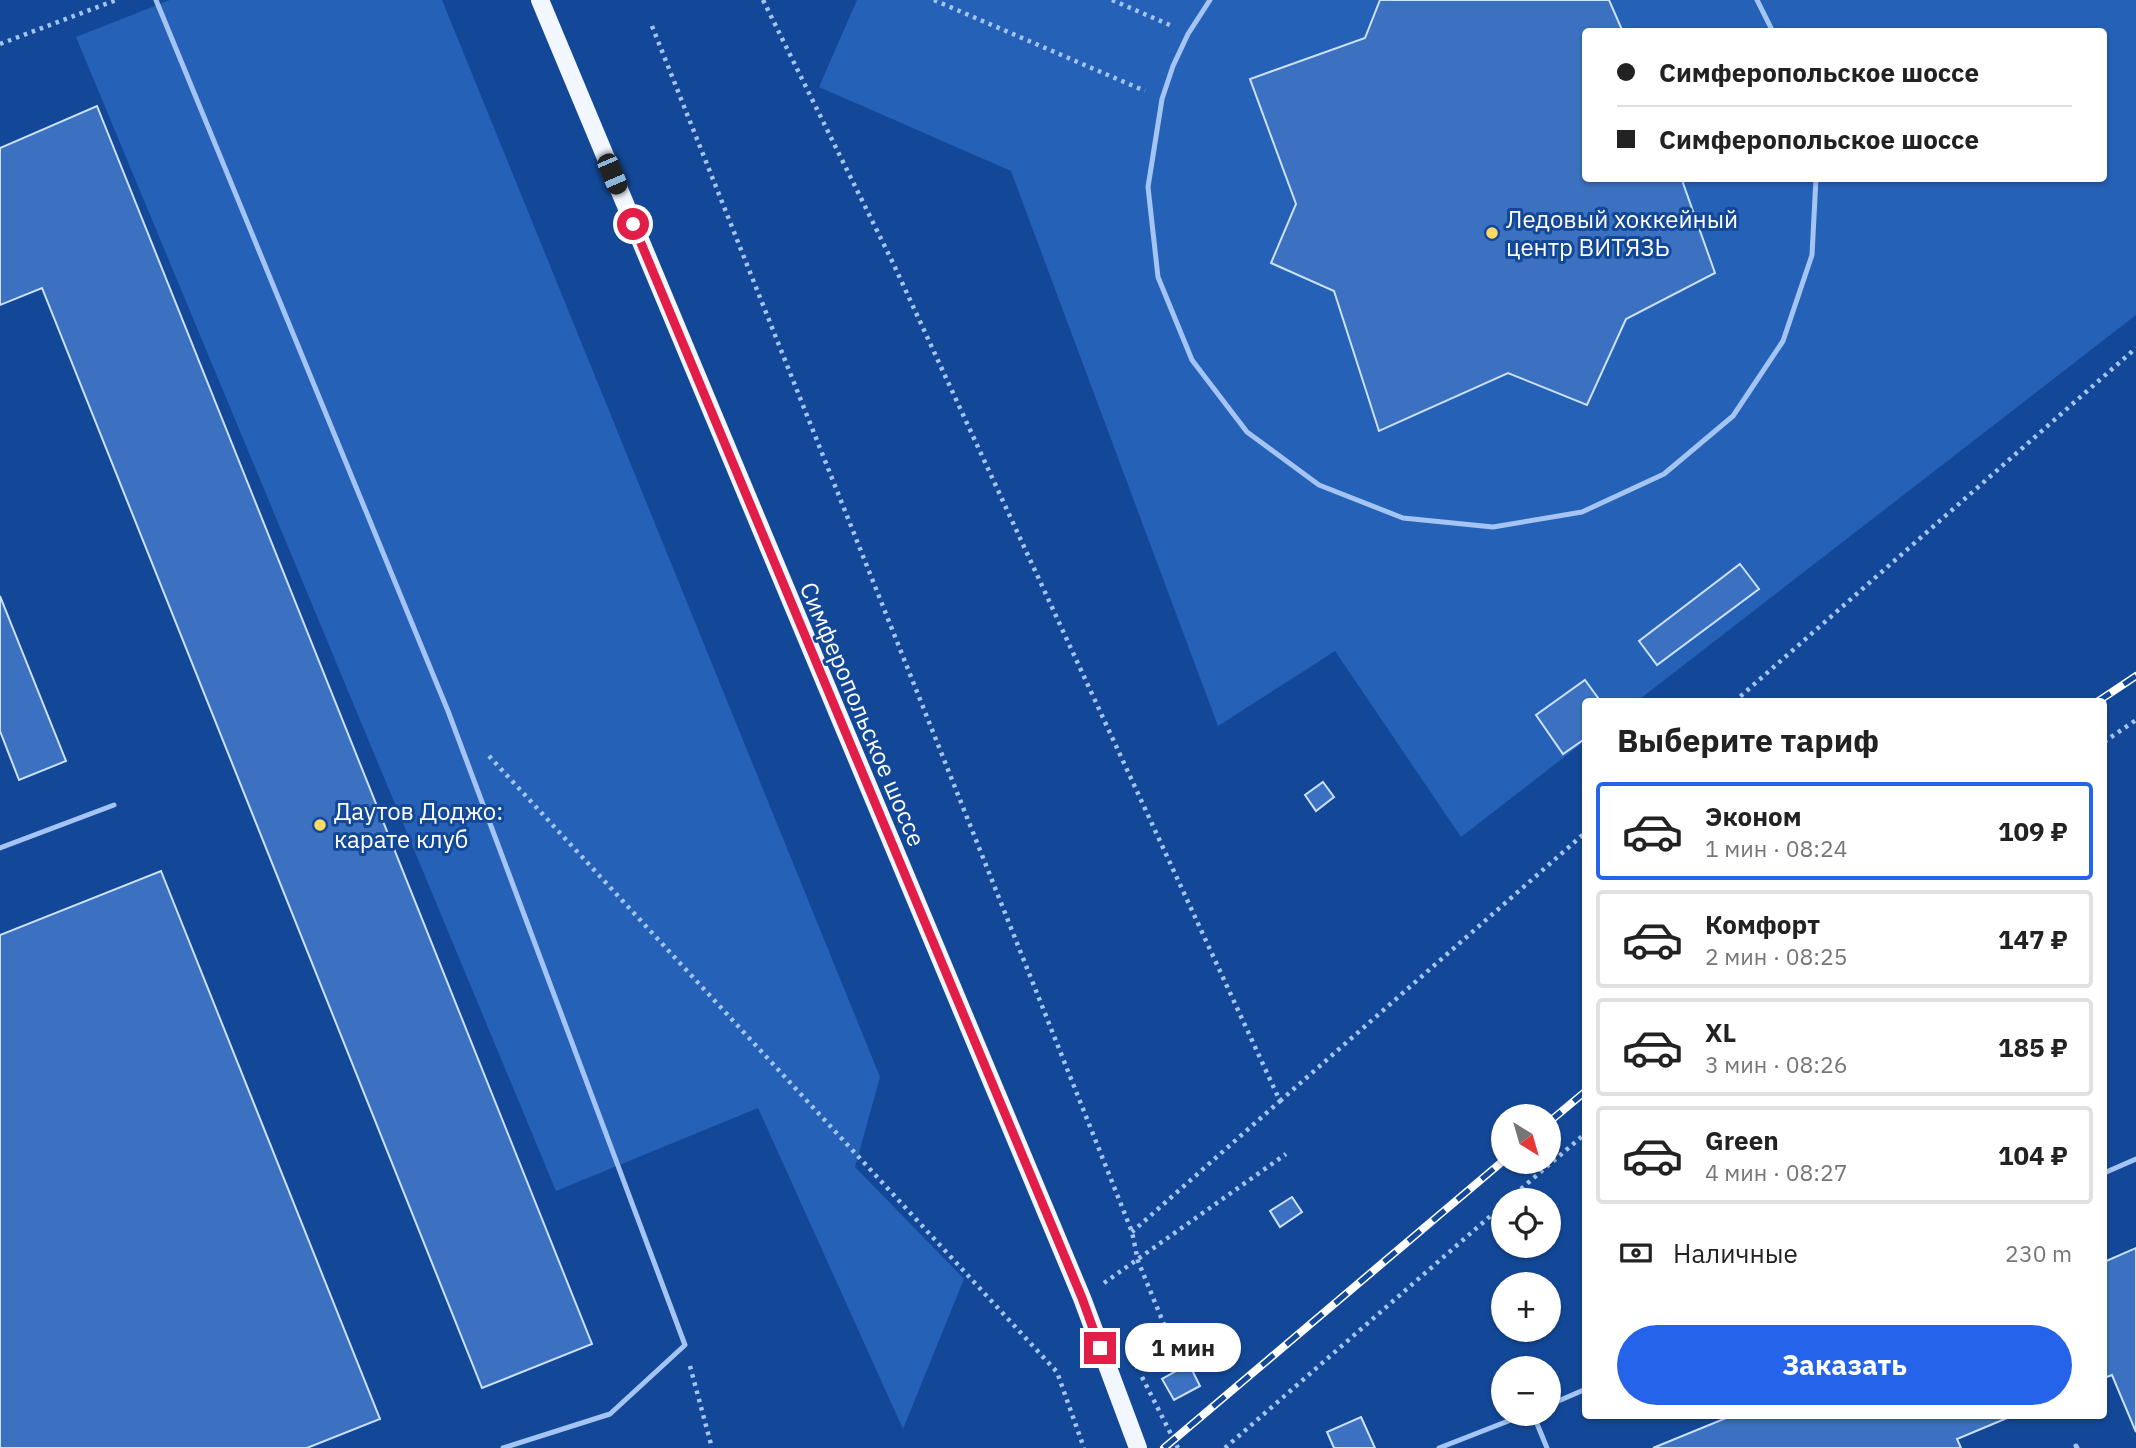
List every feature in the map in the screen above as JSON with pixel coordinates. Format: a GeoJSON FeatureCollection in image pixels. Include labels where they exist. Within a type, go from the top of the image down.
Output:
{"type":"FeatureCollection","features":[{"type":"Feature","properties":{"kind":"main road","name":"Симферопольское шоссе"},"geometry":{"type":"LineString","coordinates":[[540,0],[1082,1298],[1138,1448]]}},
{"type":"Feature","properties":{"kind":"lane"},"geometry":{"type":"LineString","coordinates":[[156,0],[448,711],[685,1345],[610,1414],[503,1448]]}},
{"type":"Feature","properties":{"kind":"lane"},"geometry":{"type":"LineString","coordinates":[[1210,0],[1188,34],[1173,65],[1162,99],[1148,187],[1158,277],[1192,360],[1247,432],[1320,485],[1404,518],[1493,527],[1582,512],[1664,474],[1732,416],[1783,341],[1812,255],[1816,182]]}},
{"type":"Feature","properties":{"kind":"lane"},"geometry":{"type":"LineString","coordinates":[[1757,0],[1771,28]]}},
{"type":"Feature","properties":{"kind":"lane"},"geometry":{"type":"LineString","coordinates":[[0,848],[114,804]]}},
{"type":"Feature","properties":{"kind":"lane"},"geometry":{"type":"LineString","coordinates":[[2107,1172],[2136,1159]]}},
{"type":"Feature","properties":{"kind":"lane"},"geometry":{"type":"LineString","coordinates":[[1561,1400],[1582,1391]]}},
{"type":"Feature","properties":{"kind":"lane"},"geometry":{"type":"LineString","coordinates":[[1438,1448],[1495,1426]]}},
{"type":"Feature","properties":{"kind":"lane"},"geometry":{"type":"LineString","coordinates":[[1538,1426],[1547,1448]]}},
{"type":"Feature","properties":{"kind":"path"},"geometry":{"type":"LineString","coordinates":[[0,44],[116,0]]}},
{"type":"Feature","properties":{"kind":"path"},"geometry":{"type":"LineString","coordinates":[[763,0],[899,276],[1280,1101]]}},
{"type":"Feature","properties":{"kind":"path"},"geometry":{"type":"LineString","coordinates":[[934,0],[1162,99]]}},
{"type":"Feature","properties":{"kind":"path"},"geometry":{"type":"LineString","coordinates":[[1112,0],[1188,34]]}},
{"type":"Feature","properties":{"kind":"path"},"geometry":{"type":"LineString","coordinates":[[652,26],[1132,1233],[1138,1261],[1170,1339],[1137,1366],[1178,1448]]}},
{"type":"Feature","properties":{"kind":"path"},"geometry":{"type":"LineString","coordinates":[[1739,698],[2136,348]]}},
{"type":"Feature","properties":{"kind":"path"},"geometry":{"type":"LineString","coordinates":[[2107,740],[2136,720]]}},
{"type":"Feature","properties":{"kind":"path"},"geometry":{"type":"LineString","coordinates":[[485,752],[1057,1372],[1084,1448]]}},
{"type":"Feature","properties":{"kind":"path"},"geometry":{"type":"LineString","coordinates":[[1132,1233],[1582,836]]}},
{"type":"Feature","properties":{"kind":"path"},"geometry":{"type":"LineString","coordinates":[[1522,1188],[1582,1136]]}},
{"type":"Feature","properties":{"kind":"path"},"geometry":{"type":"LineString","coordinates":[[1082,1298],[1286,1154]]}},
{"type":"Feature","properties":{"kind":"path"},"geometry":{"type":"LineString","coordinates":[[1225,1448],[1491,1215]]}},
{"type":"Feature","properties":{"kind":"path"},"geometry":{"type":"LineString","coordinates":[[685,1345],[712,1448]]}},
{"type":"Feature","properties":{"kind":"shaded area"},"geometry":{"type":"Polygon","coordinates":[[[170,0],[442,0],[880,1077],[855,1167],[964,1279],[903,1429],[758,1108],[556,1191],[76,37],[170,0]]]}},
{"type":"Feature","properties":{"kind":"shaded area"},"geometry":{"type":"Polygon","coordinates":[[[857,0],[2136,0],[2136,315],[1641,698],[1582,698],[1582,743],[1461,837],[1335,651],[1218,726],[1011,171],[819,87],[857,0]]]}},
{"type":"Feature","properties":{"kind":"building","name":"Ледовый хоккейный центр ВИТЯЗЬ"},"geometry":{"type":"Polygon","coordinates":[[[1380,0],[1609,0],[1621,28],[1582,28],[1582,182],[1683,182],[1715,273],[1626,319],[1587,405],[1508,373],[1379,431],[1334,291],[1271,263],[1296,204],[1250,79],[1365,38],[1380,0]]]}},
{"type":"Feature","properties":{"kind":"building","name":"Даутов Доджо: карате клуб"},"geometry":{"type":"Polygon","coordinates":[[[97,106],[592,1344],[482,1388],[42,288],[0,305],[0,148],[97,106]]]}},
{"type":"Feature","properties":{"kind":"building"},"geometry":{"type":"Polygon","coordinates":[[[1740,564],[1759,589],[1657,665],[1639,641],[1740,564]]]}},
{"type":"Feature","properties":{"kind":"building"},"geometry":{"type":"Polygon","coordinates":[[[0,596],[66,761],[19,780],[0,731],[0,596]]]}},
{"type":"Feature","properties":{"kind":"building"},"geometry":{"type":"Polygon","coordinates":[[[1585,680],[1598,698],[1582,698],[1582,741],[1563,754],[1536,715],[1585,680]]]}},
{"type":"Feature","properties":{"kind":"building"},"geometry":{"type":"Polygon","coordinates":[[[1323,782],[1334,797],[1316,811],[1305,795],[1323,782]]]}},
{"type":"Feature","properties":{"kind":"building"},"geometry":{"type":"Polygon","coordinates":[[[161,871],[380,1419],[307,1448],[0,1448],[0,935],[161,871]]]}},
{"type":"Feature","properties":{"kind":"building"},"geometry":{"type":"Polygon","coordinates":[[[1292,1197],[1302,1212],[1280,1227],[1270,1211],[1292,1197]]]}},
{"type":"Feature","properties":{"kind":"building"},"geometry":{"type":"Polygon","coordinates":[[[2136,1248],[2136,1432],[2112,1375],[2107,1377],[2107,1261],[2136,1248]]]}},
{"type":"Feature","properties":{"kind":"building"},"geometry":{"type":"Polygon","coordinates":[[[1189,1364],[1200,1386],[1174,1400],[1162,1379],[1189,1364]]]}},
{"type":"Feature","properties":{"kind":"building"},"geometry":{"type":"Polygon","coordinates":[[[1361,1417],[1375,1448],[1334,1448],[1327,1432],[1361,1417]]]}},
{"type":"Feature","properties":{"kind":"building"},"geometry":{"type":"Polygon","coordinates":[[[1724,1419],[2005,1419],[1957,1439],[1961,1448],[1653,1448],[1724,1419]]]}},
{"type":"Feature","properties":{"kind":"railway"},"geometry":{"type":"LineString","coordinates":[[2103,698],[2136,676]]}},
{"type":"Feature","properties":{"kind":"railway"},"geometry":{"type":"LineString","coordinates":[[1561,1112],[1582,1094]]}},
{"type":"Feature","properties":{"kind":"railway"},"geometry":{"type":"LineString","coordinates":[[1164,1448],[1491,1171]]}},
{"type":"Feature","properties":{"kind":"place","name":"Ледовый хоккейный центр ВИТЯЗЬ"},"geometry":{"type":"Point","coordinates":[1492,233]}},
{"type":"Feature","properties":{"kind":"place","name":"Даутов Доджо: карате клуб"},"geometry":{"type":"Point","coordinates":[320,825]}},
{"type":"Feature","properties":{"kind":"route"},"geometry":{"type":"LineString","coordinates":[[633,224],[1082,1298],[1100,1348]]}}]}
